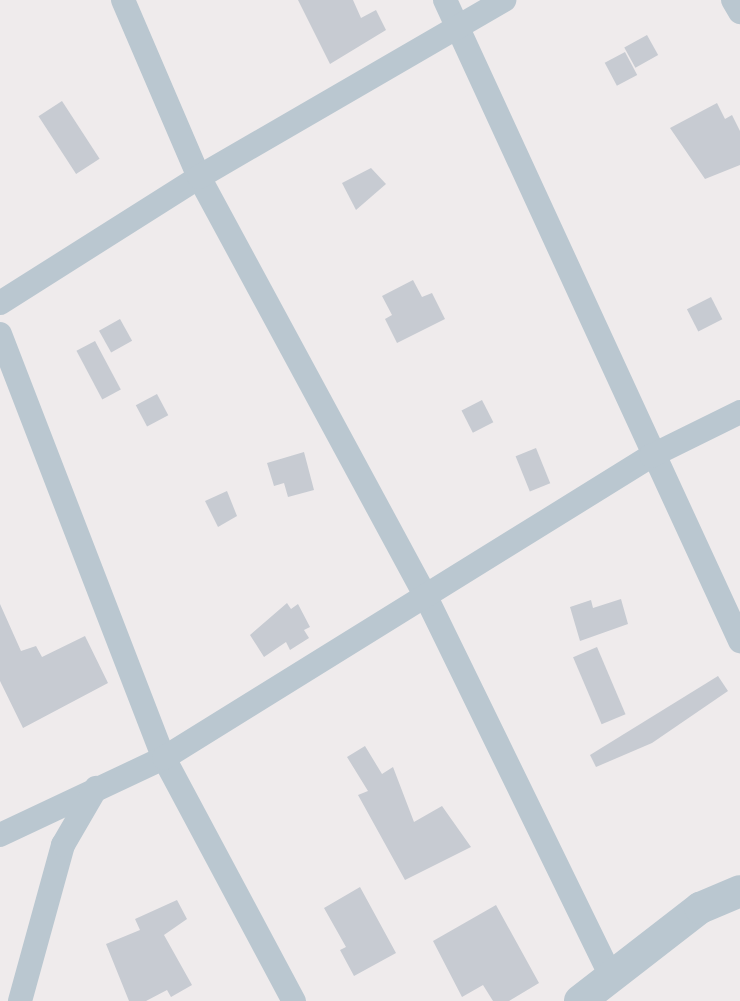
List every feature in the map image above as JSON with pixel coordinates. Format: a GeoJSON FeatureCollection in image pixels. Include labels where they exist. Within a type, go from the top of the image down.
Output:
{"type":"FeatureCollection","features":[{"type":"Feature","properties":{"kind":"street"},"geometry":{"type":"LineString","coordinates":[[123,0],[199,177],[426,597],[611,977]]}},
{"type":"Feature","properties":{"kind":"street"},"geometry":{"type":"LineString","coordinates":[[445,0],[651,456],[740,641]]}},
{"type":"Feature","properties":{"kind":"street"},"geometry":{"type":"LineString","coordinates":[[0,303],[199,177],[504,0]]}},
{"type":"Feature","properties":{"kind":"street"},"geometry":{"type":"LineString","coordinates":[[733,0],[740,12]]}},
{"type":"Feature","properties":{"kind":"street"},"geometry":{"type":"LineString","coordinates":[[0,334],[164,758],[294,1001]]}},
{"type":"Feature","properties":{"kind":"street"},"geometry":{"type":"LineString","coordinates":[[0,835],[164,758],[651,456],[740,412]]}},
{"type":"Feature","properties":{"kind":"street"},"geometry":{"type":"LineString","coordinates":[[20,1001],[63,845],[96,788]]}},
{"type":"Feature","properties":{"kind":"street"},"geometry":{"type":"LineString","coordinates":[[580,1001],[700,908],[740,891]]}},
{"type":"Feature","properties":{"kind":"building"},"geometry":{"type":"Polygon","coordinates":[[[298,0],[353,0],[361,18],[376,10],[386,30],[330,64],[298,0]]]}},
{"type":"Feature","properties":{"kind":"building"},"geometry":{"type":"Polygon","coordinates":[[[647,35],[658,55],[635,68],[624,48],[647,35]]]}},
{"type":"Feature","properties":{"kind":"building"},"geometry":{"type":"Polygon","coordinates":[[[625,52],[637,75],[617,86],[605,63],[625,52]]]}},
{"type":"Feature","properties":{"kind":"building"},"geometry":{"type":"Polygon","coordinates":[[[62,101],[100,159],[76,174],[39,116],[62,101]]]}},
{"type":"Feature","properties":{"kind":"building"},"geometry":{"type":"Polygon","coordinates":[[[717,103],[725,119],[732,115],[740,131],[740,165],[705,179],[670,128],[717,103]]]}},
{"type":"Feature","properties":{"kind":"building"},"geometry":{"type":"Polygon","coordinates":[[[371,168],[386,184],[356,210],[342,183],[371,168]]]}},
{"type":"Feature","properties":{"kind":"building"},"geometry":{"type":"Polygon","coordinates":[[[413,280],[422,297],[432,293],[445,319],[397,343],[385,319],[392,315],[382,296],[413,280]]]}},
{"type":"Feature","properties":{"kind":"building"},"geometry":{"type":"Polygon","coordinates":[[[711,297],[722,319],[698,332],[687,309],[711,297]]]}},
{"type":"Feature","properties":{"kind":"building"},"geometry":{"type":"Polygon","coordinates":[[[120,319],[132,341],[111,353],[99,331],[120,319]]]}},
{"type":"Feature","properties":{"kind":"building"},"geometry":{"type":"Polygon","coordinates":[[[95,341],[121,390],[102,399],[76,351],[95,341]]]}},
{"type":"Feature","properties":{"kind":"building"},"geometry":{"type":"Polygon","coordinates":[[[157,394],[168,415],[147,426],[136,405],[157,394]]]}},
{"type":"Feature","properties":{"kind":"building"},"geometry":{"type":"Polygon","coordinates":[[[482,400],[493,422],[473,433],[462,410],[482,400]]]}},
{"type":"Feature","properties":{"kind":"building"},"geometry":{"type":"Polygon","coordinates":[[[536,448],[550,483],[530,491],[516,456],[536,448]]]}},
{"type":"Feature","properties":{"kind":"building"},"geometry":{"type":"Polygon","coordinates":[[[304,452],[314,490],[288,497],[284,483],[274,486],[267,463],[304,452]]]}},
{"type":"Feature","properties":{"kind":"building"},"geometry":{"type":"Polygon","coordinates":[[[227,491],[237,516],[218,527],[205,501],[227,491]]]}},
{"type":"Feature","properties":{"kind":"building"},"geometry":{"type":"Polygon","coordinates":[[[621,599],[628,624],[580,641],[570,607],[591,600],[593,608],[621,599]]]}},
{"type":"Feature","properties":{"kind":"building"},"geometry":{"type":"Polygon","coordinates":[[[287,603],[291,609],[298,604],[310,627],[304,630],[309,638],[290,650],[286,642],[264,657],[250,635],[287,603]]]}},
{"type":"Feature","properties":{"kind":"building"},"geometry":{"type":"Polygon","coordinates":[[[0,604],[21,651],[36,646],[42,657],[85,636],[108,683],[23,728],[0,681],[0,604]]]}},
{"type":"Feature","properties":{"kind":"building"},"geometry":{"type":"Polygon","coordinates":[[[597,647],[626,714],[602,724],[573,657],[597,647]]]}},
{"type":"Feature","properties":{"kind":"building"},"geometry":{"type":"Polygon","coordinates":[[[718,676],[728,691],[652,743],[596,767],[590,755],[718,676]]]}},
{"type":"Feature","properties":{"kind":"building"},"geometry":{"type":"Polygon","coordinates":[[[365,746],[382,774],[393,767],[414,822],[442,806],[471,847],[405,880],[358,795],[368,791],[347,757],[365,746]]]}},
{"type":"Feature","properties":{"kind":"building"},"geometry":{"type":"Polygon","coordinates":[[[360,887],[396,953],[354,976],[340,950],[346,947],[324,908],[360,887]]]}},
{"type":"Feature","properties":{"kind":"building"},"geometry":{"type":"Polygon","coordinates":[[[177,900],[187,919],[164,935],[192,985],[171,997],[167,990],[146,1001],[129,1001],[106,944],[140,930],[135,919],[177,900]]]}},
{"type":"Feature","properties":{"kind":"building"},"geometry":{"type":"Polygon","coordinates":[[[496,905],[539,983],[509,1001],[493,1001],[483,985],[462,997],[433,941],[496,905]]]}}]}
